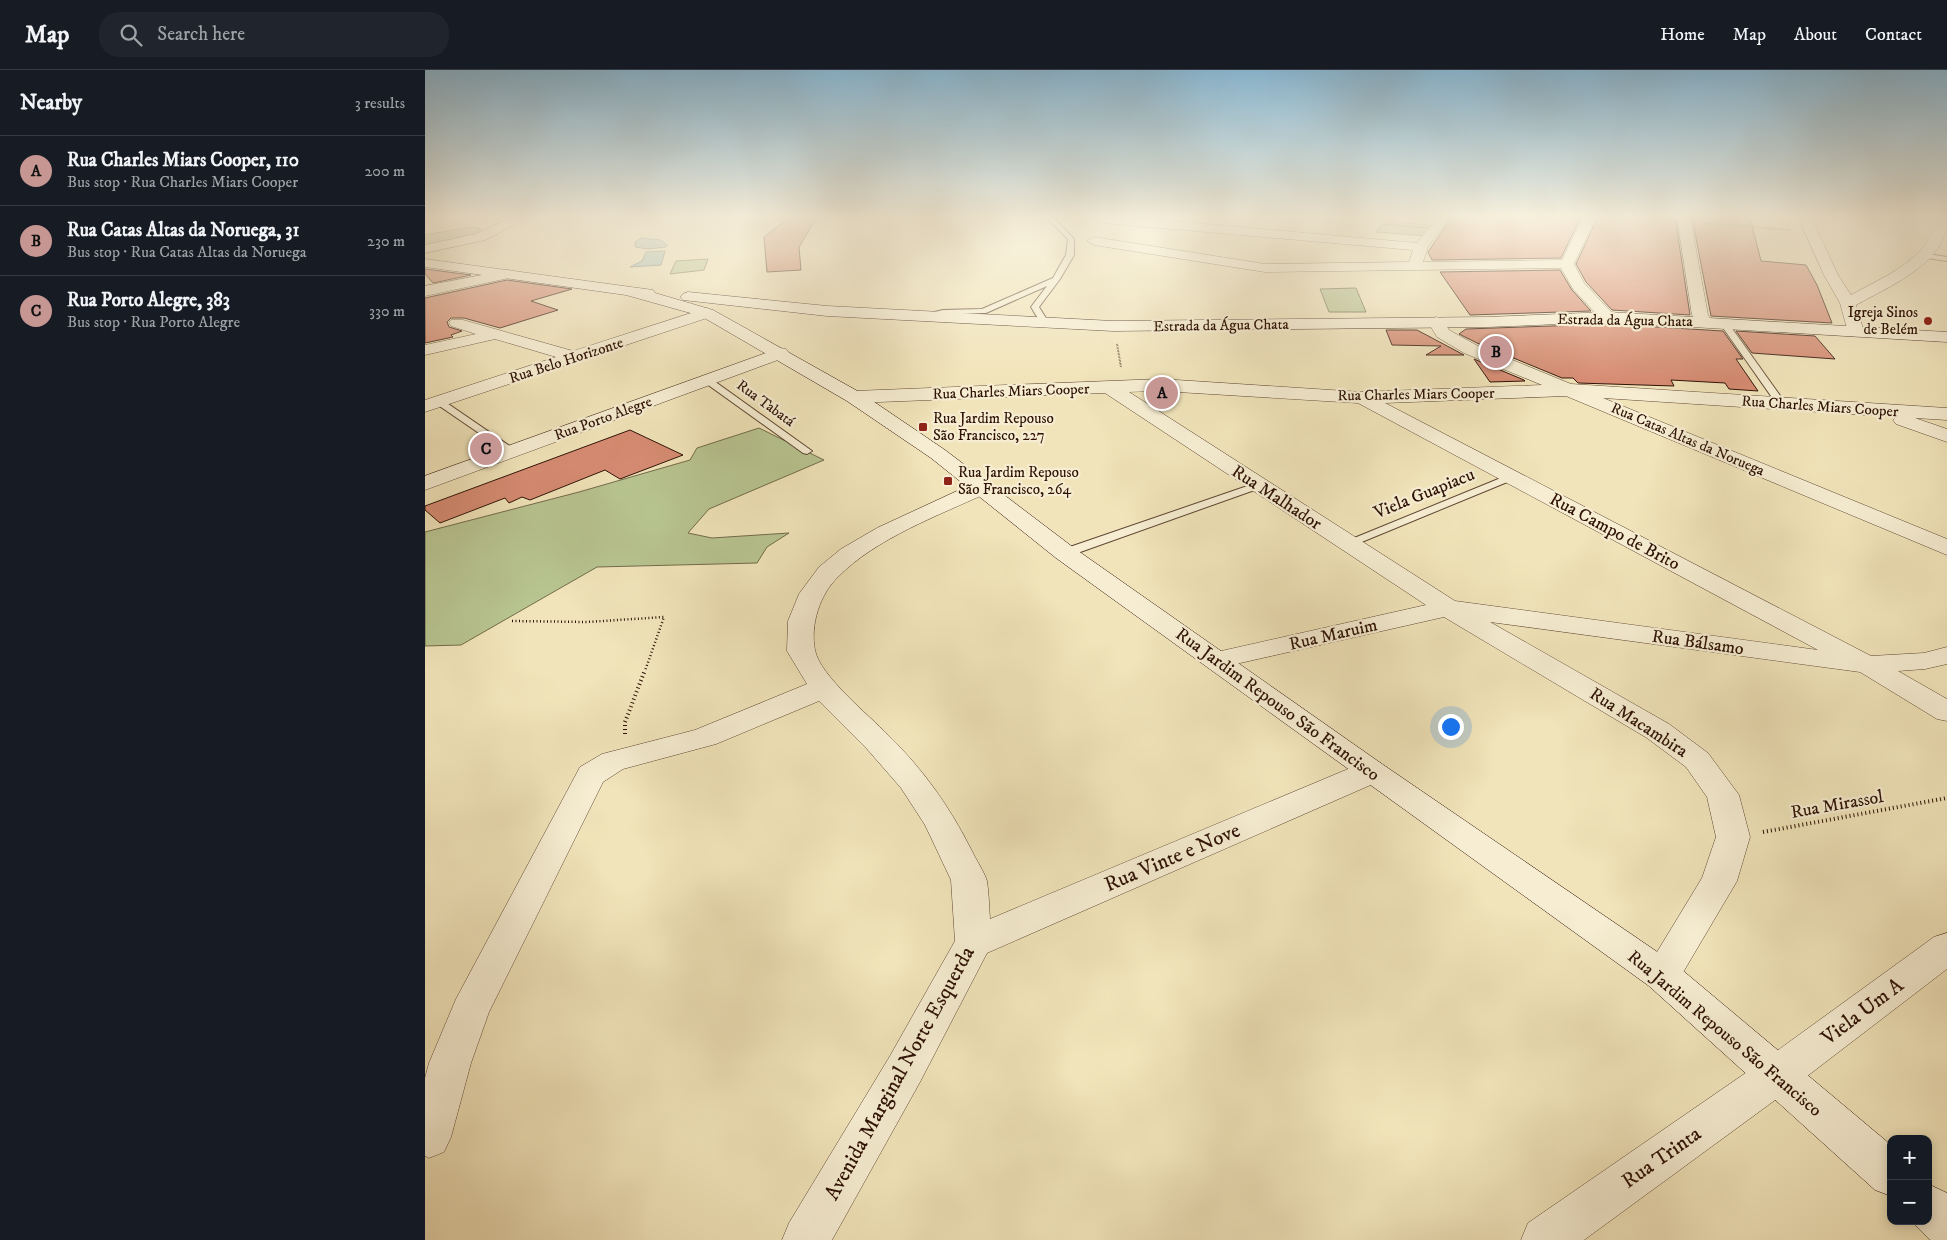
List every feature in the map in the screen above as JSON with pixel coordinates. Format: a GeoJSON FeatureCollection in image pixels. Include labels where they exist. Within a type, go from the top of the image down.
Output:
{"type":"FeatureCollection","features":[{"type":"Feature","properties":{"kind":"street","name":"Estrada da Água Chata"},"geometry":{"type":"LineString","coordinates":[[492,272],[630,291],[827,311],[925,318],[1113,326],[1436,322],[1608,317],[1723,322],[1947,337]]}},
{"type":"Feature","properties":{"kind":"street"},"geometry":{"type":"LineString","coordinates":[[1570,272],[1579,286],[1608,317]]}},
{"type":"Feature","properties":{"kind":"street"},"geometry":{"type":"LineString","coordinates":[[1693,272],[1701,315],[1704,321]]}},
{"type":"Feature","properties":{"kind":"street"},"geometry":{"type":"LineString","coordinates":[[1829,272],[1848,303],[1856,332]]}},
{"type":"Feature","properties":{"kind":"street"},"geometry":{"type":"LineString","coordinates":[[1848,303],[1900,272]]}},
{"type":"Feature","properties":{"kind":"street"},"geometry":{"type":"LineString","coordinates":[[425,291],[503,273]]}},
{"type":"Feature","properties":{"kind":"street"},"geometry":{"type":"LineString","coordinates":[[1831,275],[1853,281],[1882,284]]}},
{"type":"Feature","properties":{"kind":"street","name":"Rua Jardim Repouso São Francisco"},"geometry":{"type":"LineString","coordinates":[[630,291],[707,313],[855,397],[938,454],[1065,553],[1218,660],[1371,772],[1662,976],[1778,1074],[1887,1170]]}},
{"type":"Feature","properties":{"kind":"street","name":"Rua Belo Horizonte"},"geometry":{"type":"LineString","coordinates":[[432,404],[707,313]]}},
{"type":"Feature","properties":{"kind":"street","name":"Rua Catas Altas da Noruega"},"geometry":{"type":"LineString","coordinates":[[1436,322],[1443,333],[1470,349],[1947,548]]}},
{"type":"Feature","properties":{"kind":"street"},"geometry":{"type":"LineString","coordinates":[[457,323],[574,357]]}},
{"type":"Feature","properties":{"kind":"street"},"geometry":{"type":"LineString","coordinates":[[425,350],[495,335]]}},
{"type":"Feature","properties":{"kind":"street","name":"Rua Porto Alegre"},"geometry":{"type":"LineString","coordinates":[[425,483],[780,353]]}},
{"type":"Feature","properties":{"kind":"street","name":"Rua Charles Miars Cooper"},"geometry":{"type":"LineString","coordinates":[[855,397],[1161,385],[1361,398],[1570,390],[1947,414]]}},
{"type":"Feature","properties":{"kind":"street","name":"Rua Malhador"},"geometry":{"type":"LineString","coordinates":[[1116,386],[1259,485],[1448,608]]}},
{"type":"Feature","properties":{"kind":"street","name":"Rua Campo de Brito"},"geometry":{"type":"LineString","coordinates":[[1361,398],[1513,476],[1867,665],[1947,712]]}},
{"type":"Feature","properties":{"kind":"street"},"geometry":{"type":"LineString","coordinates":[[1873,410],[1947,436]]}},
{"type":"Feature","properties":{"kind":"street","name":"Avenida Marginal Norte Esquerda"},"geometry":{"type":"LineString","coordinates":[[806,1240],[905,1069],[974,942],[969,880],[940,821],[912,780],[878,742],[823,688],[801,651],[801,620],[812,594],[828,572],[850,554],[885,533],[981,487]]}},
{"type":"Feature","properties":{"kind":"street","name":"Rua Bálsamo"},"geometry":{"type":"LineString","coordinates":[[1448,608],[1867,665],[1925,661],[1947,655]]}},
{"type":"Feature","properties":{"kind":"street","name":"Rua Maruim"},"geometry":{"type":"LineString","coordinates":[[1218,660],[1448,608]]}},
{"type":"Feature","properties":{"kind":"street","name":"Rua Macambira"},"geometry":{"type":"LineString","coordinates":[[1448,608],[1658,731],[1697,760],[1723,795],[1733,837]]}},
{"type":"Feature","properties":{"kind":"street"},"geometry":{"type":"LineString","coordinates":[[427,1141],[450,1063],[470,1012],[591,775],[605,764],[689,743],[772,711],[823,688]]}},
{"type":"Feature","properties":{"kind":"street","name":"Rua Vinte e Nove"},"geometry":{"type":"LineString","coordinates":[[974,942],[1371,772]]}},
{"type":"Feature","properties":{"kind":"street"},"geometry":{"type":"LineString","coordinates":[[1662,976],[1719,881],[1733,837]]}},
{"type":"Feature","properties":{"kind":"street","name":"Viela Um A"},"geometry":{"type":"LineString","coordinates":[[1778,1074],[1947,948]]}},
{"type":"Feature","properties":{"kind":"street","name":"Rua Trinta"},"geometry":{"type":"LineString","coordinates":[[1545,1240],[1778,1074]]}},
{"type":"Feature","properties":{"kind":"street"},"geometry":{"type":"LineString","coordinates":[[1932,1211],[1947,1224]]}},
{"type":"Feature","properties":{"kind":"lane"},"geometry":{"type":"LineString","coordinates":[[1045,323],[1035,307],[1060,272]]}},
{"type":"Feature","properties":{"kind":"lane"},"geometry":{"type":"LineString","coordinates":[[925,318],[943,312],[983,311],[1056,279]]}},
{"type":"Feature","properties":{"kind":"lane"},"geometry":{"type":"LineString","coordinates":[[1022,294],[1041,298]]}},
{"type":"Feature","properties":{"kind":"lane"},"geometry":{"type":"LineString","coordinates":[[1723,322],[1781,404]]}},
{"type":"Feature","properties":{"kind":"lane","name":"Rua Tabatá"},"geometry":{"type":"LineString","coordinates":[[707,380],[807,451]]}},
{"type":"Feature","properties":{"kind":"lane"},"geometry":{"type":"LineString","coordinates":[[432,404],[512,451]]}},
{"type":"Feature","properties":{"kind":"lane","name":"Viela Guapiacu"},"geometry":{"type":"LineString","coordinates":[[1348,543],[1513,476]]}},
{"type":"Feature","properties":{"kind":"lane"},"geometry":{"type":"LineString","coordinates":[[1065,553],[1259,485]]}},
{"type":"Feature","properties":{"kind":"path"},"geometry":{"type":"LineString","coordinates":[[1113,326],[1116,386]]}},
{"type":"Feature","properties":{"kind":"path"},"geometry":{"type":"LineString","coordinates":[[512,621],[596,621],[659,616],[665,619],[625,722],[627,757]]}},
{"type":"Feature","properties":{"kind":"path","name":"Rua Mirassol"},"geometry":{"type":"LineString","coordinates":[[1733,837],[1947,798]]}},
{"type":"Feature","properties":{"kind":"green space"},"geometry":{"type":"Polygon","coordinates":[[[671,272],[690,272],[670,274],[671,272]]]}},
{"type":"Feature","properties":{"kind":"green space"},"geometry":{"type":"Polygon","coordinates":[[[1356,288],[1366,312],[1329,312],[1320,289],[1356,288]]]}},
{"type":"Feature","properties":{"kind":"green space"},"geometry":{"type":"Polygon","coordinates":[[[759,428],[824,460],[709,509],[688,533],[712,538],[789,533],[767,547],[757,563],[597,567],[461,645],[425,646],[425,532],[579,492],[690,460],[697,448],[759,428]]]}},
{"type":"Feature","properties":{"kind":"building"},"geometry":{"type":"Polygon","coordinates":[[[425,272],[445,272],[471,275],[433,283],[425,272]]]}},
{"type":"Feature","properties":{"kind":"building"},"geometry":{"type":"Polygon","coordinates":[[[1440,272],[1561,272],[1572,290],[1591,311],[1470,315],[1440,272]]]}},
{"type":"Feature","properties":{"kind":"building"},"geometry":{"type":"Polygon","coordinates":[[[1580,272],[1683,272],[1690,315],[1612,310],[1586,282],[1580,272]]]}},
{"type":"Feature","properties":{"kind":"building"},"geometry":{"type":"Polygon","coordinates":[[[1702,272],[1810,272],[1832,323],[1711,316],[1702,272]]]}},
{"type":"Feature","properties":{"kind":"building"},"geometry":{"type":"Polygon","coordinates":[[[507,280],[572,289],[531,301],[558,310],[500,328],[464,318],[451,318],[447,322],[449,327],[462,331],[451,335],[453,337],[425,343],[425,298],[507,280]]]}},
{"type":"Feature","properties":{"kind":"building"},"geometry":{"type":"Polygon","coordinates":[[[1608,324],[1723,331],[1743,359],[1736,359],[1758,391],[1729,389],[1725,383],[1671,380],[1674,386],[1578,383],[1573,378],[1562,378],[1459,334],[1466,329],[1608,324]]]}},
{"type":"Feature","properties":{"kind":"building"},"geometry":{"type":"Polygon","coordinates":[[[1386,330],[1417,330],[1464,355],[1426,355],[1441,346],[1392,345],[1386,330]]]}},
{"type":"Feature","properties":{"kind":"building"},"geometry":{"type":"Polygon","coordinates":[[[1736,331],[1815,336],[1835,359],[1752,353],[1736,331]]]}},
{"type":"Feature","properties":{"kind":"building"},"geometry":{"type":"Polygon","coordinates":[[[1474,359],[1524,380],[1525,381],[1490,382],[1474,359]]]}},
{"type":"Feature","properties":{"kind":"building"},"geometry":{"type":"Polygon","coordinates":[[[630,430],[683,455],[620,479],[605,470],[530,500],[522,497],[509,503],[505,498],[440,523],[425,510],[425,506],[630,430]]]}},
{"type":"Feature","properties":{"kind":"place","name":"Igreja Sinos de Belém"},"geometry":{"type":"Point","coordinates":[1928,321]}},
{"type":"Feature","properties":{"kind":"place","name":"Rua Catas Altas da Noruega, 31"},"geometry":{"type":"Point","coordinates":[1496,352]}},
{"type":"Feature","properties":{"kind":"place","name":"Rua Charles Miars Cooper, 110"},"geometry":{"type":"Point","coordinates":[1162,393]}},
{"type":"Feature","properties":{"kind":"place","name":"Rua Jardim Repouso São Francisco, 227"},"geometry":{"type":"Point","coordinates":[923,427]}},
{"type":"Feature","properties":{"kind":"place","name":"Rua Porto Alegre, 383"},"geometry":{"type":"Point","coordinates":[486,449]}},
{"type":"Feature","properties":{"kind":"place","name":"Rua Jardim Repouso São Francisco, 264"},"geometry":{"type":"Point","coordinates":[948,481]}}]}
